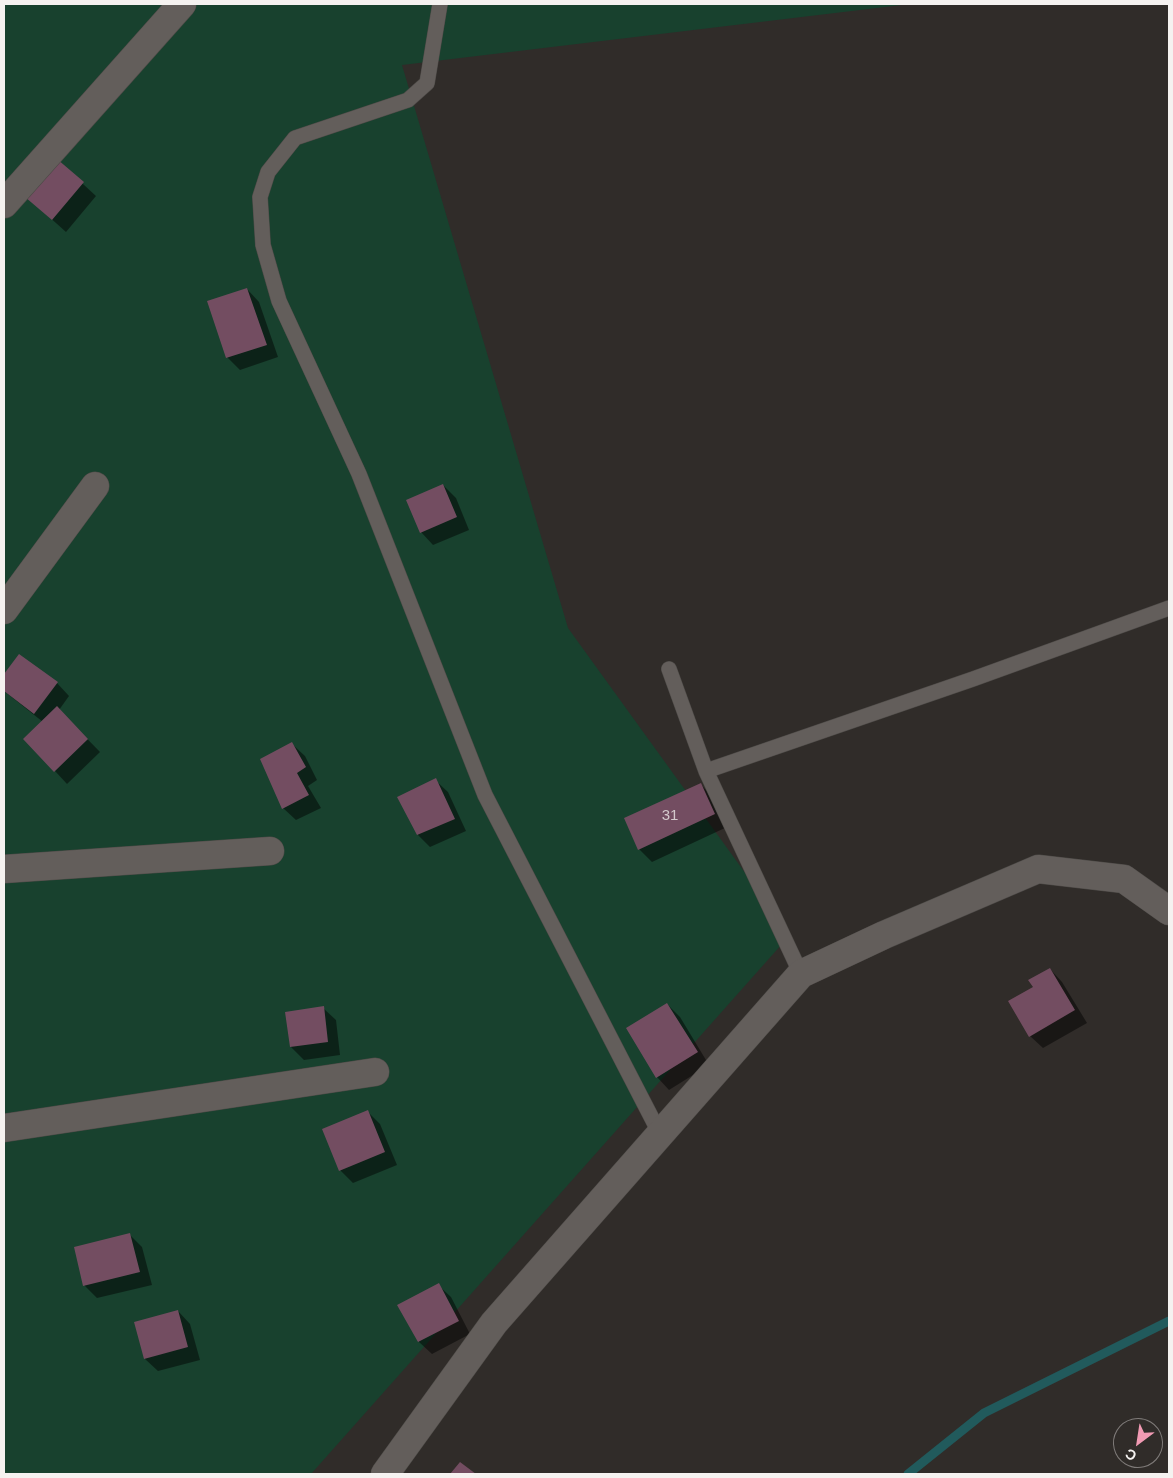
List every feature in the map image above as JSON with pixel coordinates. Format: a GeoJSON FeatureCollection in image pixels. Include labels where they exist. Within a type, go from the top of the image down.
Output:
{"type":"FeatureCollection","features":[{"type":"Feature","properties":{"kind":"street"},"geometry":{"type":"LineString","coordinates":[[4,204],[182,4]]}},
{"type":"Feature","properties":{"kind":"street"},"geometry":{"type":"LineString","coordinates":[[4,610],[95,486]]}},
{"type":"Feature","properties":{"kind":"street"},"geometry":{"type":"LineString","coordinates":[[4,869],[270,850]]}},
{"type":"Feature","properties":{"kind":"street"},"geometry":{"type":"LineString","coordinates":[[385,1474],[494,1323],[801,974],[884,935],[1038,869],[1124,879],[1169,911]]}},
{"type":"Feature","properties":{"kind":"street"},"geometry":{"type":"LineString","coordinates":[[4,1128],[375,1072]]}},
{"type":"Feature","properties":{"kind":"lane"},"geometry":{"type":"LineString","coordinates":[[440,4],[427,83],[408,100],[295,138],[268,172],[260,197],[263,245],[279,301],[358,474],[485,795],[660,1134]]}},
{"type":"Feature","properties":{"kind":"lane"},"geometry":{"type":"LineString","coordinates":[[706,772],[1169,608]]}},
{"type":"Feature","properties":{"kind":"lane"},"geometry":{"type":"LineString","coordinates":[[669,669],[706,772],[801,974]]}},
{"type":"Feature","properties":{"kind":"green space"},"geometry":{"type":"Polygon","coordinates":[[[4,4],[910,4],[402,65],[568,628],[790,935],[311,1474],[4,1474],[4,4]]]}},
{"type":"Feature","properties":{"kind":"building"},"geometry":{"type":"Polygon","coordinates":[[[57,159],[84,182],[52,220],[25,197],[57,159]]]}},
{"type":"Feature","properties":{"kind":"building"},"geometry":{"type":"Polygon","coordinates":[[[247,288],[267,345],[226,358],[207,301],[247,288]]]}},
{"type":"Feature","properties":{"kind":"building"},"geometry":{"type":"Polygon","coordinates":[[[443,484],[457,517],[420,533],[406,500],[443,484]]]}},
{"type":"Feature","properties":{"kind":"building"},"geometry":{"type":"Polygon","coordinates":[[[19,654],[58,682],[34,714],[4,691],[4,674],[19,654]]]}},
{"type":"Feature","properties":{"kind":"building"},"geometry":{"type":"Polygon","coordinates":[[[57,706],[88,739],[54,772],[23,739],[57,706]]]}},
{"type":"Feature","properties":{"kind":"building"},"geometry":{"type":"Polygon","coordinates":[[[292,742],[306,767],[297,773],[309,795],[282,809],[260,759],[292,742]]]}},
{"type":"Feature","properties":{"kind":"building"},"geometry":{"type":"Polygon","coordinates":[[[436,778],[455,819],[417,835],[397,797],[436,778]]]}},
{"type":"Feature","properties":{"kind":"building"},"geometry":{"type":"Polygon","coordinates":[[[701,783],[715,814],[638,850],[624,818],[701,783]]]}},
{"type":"Feature","properties":{"kind":"building"},"geometry":{"type":"Polygon","coordinates":[[[1050,968],[1075,1010],[1029,1037],[1008,1001],[1033,987],[1028,980],[1050,968]]]}},
{"type":"Feature","properties":{"kind":"building"},"geometry":{"type":"Polygon","coordinates":[[[667,1003],[698,1052],[656,1078],[626,1028],[667,1003]]]}},
{"type":"Feature","properties":{"kind":"building"},"geometry":{"type":"Polygon","coordinates":[[[324,1006],[328,1042],[290,1047],[285,1012],[324,1006]]]}},
{"type":"Feature","properties":{"kind":"building"},"geometry":{"type":"Polygon","coordinates":[[[368,1110],[385,1152],[339,1171],[322,1129],[368,1110]]]}},
{"type":"Feature","properties":{"kind":"building"},"geometry":{"type":"Polygon","coordinates":[[[130,1233],[140,1272],[83,1286],[74,1247],[130,1233]]]}},
{"type":"Feature","properties":{"kind":"building"},"geometry":{"type":"Polygon","coordinates":[[[439,1283],[459,1321],[418,1342],[397,1305],[439,1283]]]}},
{"type":"Feature","properties":{"kind":"building"},"geometry":{"type":"Polygon","coordinates":[[[178,1310],[188,1347],[144,1359],[134,1322],[178,1310]]]}},
{"type":"Feature","properties":{"kind":"building"},"geometry":{"type":"Polygon","coordinates":[[[460,1462],[476,1474],[450,1474],[460,1462]]]}},
{"type":"Feature","properties":{"kind":"waterway"},"geometry":{"type":"LineString","coordinates":[[908,1474],[984,1413],[1169,1321]]}}]}
